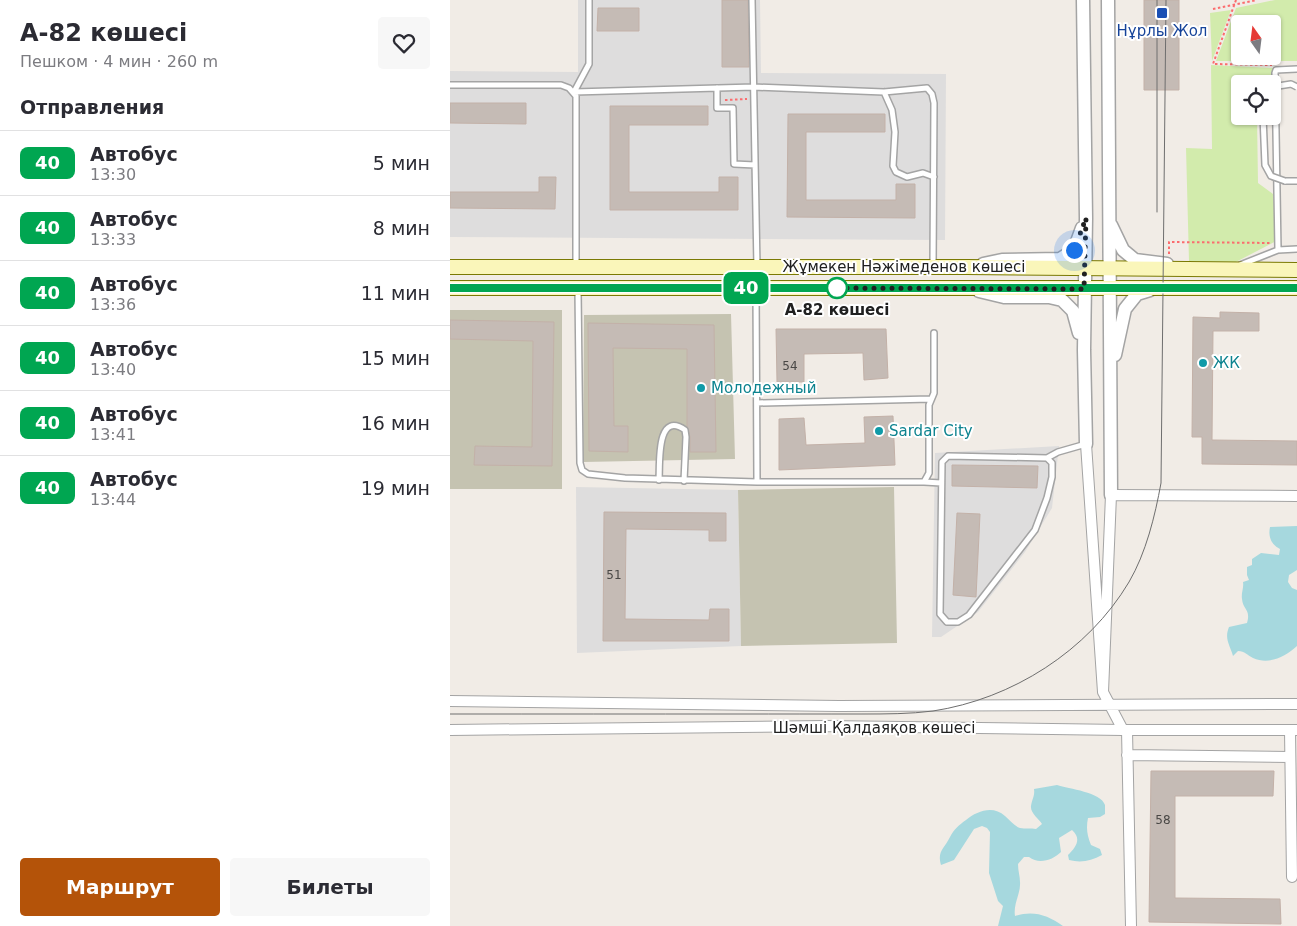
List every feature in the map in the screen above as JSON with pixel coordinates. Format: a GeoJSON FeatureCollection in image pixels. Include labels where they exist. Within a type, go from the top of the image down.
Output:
{"type":"FeatureCollection","features":[{"type":"Feature","properties":{"kind":"main road","name":"Жұмекен Нәжімеденов көшесі"},"geometry":{"type":"LineString","coordinates":[[450,267],[966,267],[1110,269],[1175,267],[1225,271],[1297,270]]}},
{"type":"Feature","properties":{"kind":"main road"},"geometry":{"type":"LineString","coordinates":[[756,288],[757,267]]}},
{"type":"Feature","properties":{"kind":"main road","name":"Жұмекен Нәжімеденов көшесі"},"geometry":{"type":"LineString","coordinates":[[450,288],[1297,288]]}},
{"type":"Feature","properties":{"kind":"street"},"geometry":{"type":"LineString","coordinates":[[1082,0],[1086,218],[1084,268],[1086,444],[1103,692],[1109,706],[1125,730],[1131,926]]}},
{"type":"Feature","properties":{"kind":"street"},"geometry":{"type":"LineString","coordinates":[[1103,692],[1111,495],[1108,0]]}},
{"type":"Feature","properties":{"kind":"street"},"geometry":{"type":"LineString","coordinates":[[966,267],[1002,260],[1060,259],[1074,250],[1086,218]]}},
{"type":"Feature","properties":{"kind":"street"},"geometry":{"type":"LineString","coordinates":[[1108,218],[1123,250],[1135,260],[1175,267]]}},
{"type":"Feature","properties":{"kind":"street"},"geometry":{"type":"LineString","coordinates":[[967,289],[1004,296],[1049,297],[1062,300],[1073,311],[1084,350]]}},
{"type":"Feature","properties":{"kind":"street"},"geometry":{"type":"LineString","coordinates":[[1110,372],[1125,308],[1137,294],[1154,289]]}},
{"type":"Feature","properties":{"kind":"street"},"geometry":{"type":"LineString","coordinates":[[1111,495],[1297,496]]}},
{"type":"Feature","properties":{"kind":"street","name":"Шәмші Қалдаяқов көшесі"},"geometry":{"type":"LineString","coordinates":[[450,701],[839,706],[1297,704]]}},
{"type":"Feature","properties":{"kind":"street","name":"Шәмші Қалдаяқов көшесі"},"geometry":{"type":"LineString","coordinates":[[450,730],[825,726],[1294,730]]}},
{"type":"Feature","properties":{"kind":"street"},"geometry":{"type":"LineString","coordinates":[[1292,877],[1290,757],[1294,730]]}},
{"type":"Feature","properties":{"kind":"street"},"geometry":{"type":"LineString","coordinates":[[1127,755],[1290,757]]}},
{"type":"Feature","properties":{"kind":"lane"},"geometry":{"type":"LineString","coordinates":[[576,267],[576,96],[574,92],[588,64],[589,0]]}},
{"type":"Feature","properties":{"kind":"lane"},"geometry":{"type":"LineString","coordinates":[[752,0],[757,267]]}},
{"type":"Feature","properties":{"kind":"lane"},"geometry":{"type":"LineString","coordinates":[[1278,250],[1275,73],[1276,70],[1281,69],[1297,69]]}},
{"type":"Feature","properties":{"kind":"lane"},"geometry":{"type":"LineString","coordinates":[[1281,86],[1292,84],[1297,87]]}},
{"type":"Feature","properties":{"kind":"lane"},"geometry":{"type":"LineString","coordinates":[[450,85],[561,85],[574,92],[717,88],[884,92],[927,88],[932,94],[934,103],[933,267]]}},
{"type":"Feature","properties":{"kind":"lane"},"geometry":{"type":"LineString","coordinates":[[717,88],[717,108],[733,108],[734,164],[755,165]]}},
{"type":"Feature","properties":{"kind":"lane"},"geometry":{"type":"LineString","coordinates":[[884,92],[892,110],[895,132],[893,166],[896,172],[907,177],[923,173],[934,177]]}},
{"type":"Feature","properties":{"kind":"lane"},"geometry":{"type":"LineString","coordinates":[[1264,125],[1265,165],[1271,176],[1285,181],[1297,181]]}},
{"type":"Feature","properties":{"kind":"lane"},"geometry":{"type":"LineString","coordinates":[[1225,271],[1278,250],[1297,249]]}},
{"type":"Feature","properties":{"kind":"lane"},"geometry":{"type":"LineString","coordinates":[[756,288],[757,482]]}},
{"type":"Feature","properties":{"kind":"lane"},"geometry":{"type":"LineString","coordinates":[[578,289],[580,463],[582,470],[588,474],[684,481],[941,483]]}},
{"type":"Feature","properties":{"kind":"lane"},"geometry":{"type":"LineString","coordinates":[[924,482],[929,473],[929,405],[934,393],[934,333]]}},
{"type":"Feature","properties":{"kind":"lane"},"geometry":{"type":"LineString","coordinates":[[757,403],[931,399]]}},
{"type":"Feature","properties":{"kind":"lane"},"geometry":{"type":"LineString","coordinates":[[659,480],[662,438],[664,431],[668,427],[674,426],[684,430],[686,437],[684,481]]}},
{"type":"Feature","properties":{"kind":"lane"},"geometry":{"type":"LineString","coordinates":[[1048,458],[1052,463],[1052,477],[1047,498],[1035,530],[969,615],[958,622],[947,622],[940,614],[942,462],[948,456],[1048,458],[1058,452],[1086,444]]}},
{"type":"Feature","properties":{"kind":"path"},"geometry":{"type":"LineString","coordinates":[[1231,64],[1213,64],[1236,0]]}},
{"type":"Feature","properties":{"kind":"path"},"geometry":{"type":"LineString","coordinates":[[1212,9],[1257,0]]}},
{"type":"Feature","properties":{"kind":"path"},"geometry":{"type":"LineString","coordinates":[[717,100],[754,99]]}},
{"type":"Feature","properties":{"kind":"path"},"geometry":{"type":"LineString","coordinates":[[1175,267],[1169,242],[1278,243]]}},
{"type":"Feature","properties":{"kind":"shaded area"},"geometry":{"type":"Polygon","coordinates":[[[578,0],[760,0],[761,73],[946,74],[945,240],[450,237],[450,71],[578,72],[578,0]]]}},
{"type":"Feature","properties":{"kind":"shaded area"},"geometry":{"type":"Polygon","coordinates":[[[450,310],[562,310],[562,489],[450,489],[450,310]]]}},
{"type":"Feature","properties":{"kind":"shaded area"},"geometry":{"type":"Polygon","coordinates":[[[731,314],[735,459],[583,462],[584,315],[731,314]]]}},
{"type":"Feature","properties":{"kind":"shaded area"},"geometry":{"type":"Polygon","coordinates":[[[1059,446],[1052,508],[1025,552],[978,612],[941,637],[932,637],[935,453],[1059,446]]]}},
{"type":"Feature","properties":{"kind":"shaded area"},"geometry":{"type":"Polygon","coordinates":[[[576,487],[738,490],[741,646],[577,653],[576,487]]]}},
{"type":"Feature","properties":{"kind":"shaded area"},"geometry":{"type":"Polygon","coordinates":[[[894,487],[897,643],[741,646],[738,490],[894,487]]]}},
{"type":"Feature","properties":{"kind":"green space"},"geometry":{"type":"Polygon","coordinates":[[[1275,0],[1297,0],[1297,61],[1281,61],[1281,15],[1233,15],[1236,8],[1275,0]]]}},
{"type":"Feature","properties":{"kind":"green space"},"geometry":{"type":"Polygon","coordinates":[[[1231,10],[1212,61],[1210,13],[1231,10]]]}},
{"type":"Feature","properties":{"kind":"green space"},"geometry":{"type":"Polygon","coordinates":[[[1231,21],[1231,61],[1216,61],[1231,21]]]}},
{"type":"Feature","properties":{"kind":"green space"},"geometry":{"type":"Polygon","coordinates":[[[1211,65],[1273,68],[1272,75],[1231,75],[1231,125],[1257,125],[1258,183],[1273,194],[1278,240],[1232,264],[1189,261],[1186,148],[1212,149],[1211,65]]]}},
{"type":"Feature","properties":{"kind":"water"},"geometry":{"type":"Polygon","coordinates":[[[1297,526],[1297,570],[1289,575],[1288,582],[1292,588],[1297,590],[1297,646],[1287,654],[1265,661],[1253,658],[1240,651],[1233,656],[1227,635],[1229,627],[1247,623],[1248,615],[1242,597],[1243,582],[1249,580],[1247,567],[1252,565],[1252,559],[1261,553],[1279,555],[1280,549],[1274,545],[1269,534],[1270,527],[1297,526]]]}},
{"type":"Feature","properties":{"kind":"water"},"geometry":{"type":"Polygon","coordinates":[[[1057,785],[1091,794],[1098,797],[1105,805],[1105,814],[1100,817],[1088,818],[1087,828],[1091,845],[1100,849],[1102,855],[1086,861],[1069,860],[1068,855],[1077,843],[1077,837],[1072,830],[1059,838],[1061,852],[1054,857],[1046,861],[1037,861],[1024,857],[1018,864],[1020,886],[1015,916],[1028,913],[1040,915],[1052,919],[1063,926],[998,926],[1003,906],[998,901],[989,873],[990,832],[982,826],[974,829],[954,860],[941,865],[940,856],[942,850],[957,827],[970,817],[985,810],[1000,813],[1020,828],[1036,829],[1042,824],[1031,809],[1034,789],[1057,785]]]}},
{"type":"Feature","properties":{"kind":"building"},"geometry":{"type":"Polygon","coordinates":[[[722,0],[748,0],[749,67],[722,67],[722,0]]]}},
{"type":"Feature","properties":{"kind":"building"},"geometry":{"type":"Polygon","coordinates":[[[1144,0],[1179,0],[1179,90],[1144,90],[1144,0]]]}},
{"type":"Feature","properties":{"kind":"building"},"geometry":{"type":"Polygon","coordinates":[[[598,8],[639,8],[639,31],[597,31],[598,8]]]}},
{"type":"Feature","properties":{"kind":"building"},"geometry":{"type":"Polygon","coordinates":[[[450,103],[526,103],[526,124],[450,123],[450,103]]]}},
{"type":"Feature","properties":{"kind":"building"},"geometry":{"type":"Polygon","coordinates":[[[610,106],[708,106],[708,125],[629,125],[629,192],[719,192],[719,177],[738,177],[738,210],[610,210],[610,106]]]}},
{"type":"Feature","properties":{"kind":"building"},"geometry":{"type":"Polygon","coordinates":[[[788,114],[885,114],[885,132],[806,132],[806,200],[896,200],[896,184],[915,184],[915,218],[787,217],[788,114]]]}},
{"type":"Feature","properties":{"kind":"building"},"geometry":{"type":"Polygon","coordinates":[[[539,177],[556,177],[555,209],[450,208],[450,192],[539,192],[539,177]]]}},
{"type":"Feature","properties":{"kind":"building","name":"ЖК"},"geometry":{"type":"Polygon","coordinates":[[[1220,312],[1259,313],[1259,331],[1213,331],[1212,440],[1297,441],[1297,465],[1202,464],[1202,437],[1192,437],[1193,317],[1220,318],[1220,312]]]}},
{"type":"Feature","properties":{"kind":"building"},"geometry":{"type":"Polygon","coordinates":[[[450,320],[554,322],[552,466],[474,465],[475,446],[532,447],[533,341],[450,339],[450,320]]]}},
{"type":"Feature","properties":{"kind":"building","name":"Молодежный"},"geometry":{"type":"Polygon","coordinates":[[[588,323],[714,325],[716,452],[690,452],[690,437],[687,426],[687,349],[613,348],[614,426],[628,426],[628,452],[589,451],[588,323]]]}},
{"type":"Feature","properties":{"kind":"building"},"geometry":{"type":"Polygon","coordinates":[[[776,329],[886,329],[888,378],[864,380],[863,353],[804,354],[804,382],[777,382],[776,329]]]}},
{"type":"Feature","properties":{"kind":"building","name":"Sardar City"},"geometry":{"type":"Polygon","coordinates":[[[893,416],[895,465],[779,470],[779,419],[804,418],[806,445],[865,443],[864,417],[893,416]]]}},
{"type":"Feature","properties":{"kind":"building"},"geometry":{"type":"Polygon","coordinates":[[[952,465],[1038,466],[1037,488],[952,486],[952,465]]]}},
{"type":"Feature","properties":{"kind":"building"},"geometry":{"type":"Polygon","coordinates":[[[604,512],[726,513],[726,541],[709,541],[709,530],[626,529],[625,619],[709,620],[710,609],[729,609],[729,641],[603,641],[604,512]]]}},
{"type":"Feature","properties":{"kind":"building"},"geometry":{"type":"Polygon","coordinates":[[[957,513],[980,514],[976,597],[953,595],[957,513]]]}},
{"type":"Feature","properties":{"kind":"building"},"geometry":{"type":"Polygon","coordinates":[[[1151,771],[1274,771],[1273,796],[1175,796],[1175,898],[1280,899],[1281,924],[1149,922],[1151,771]]]}},
{"type":"Feature","properties":{"kind":"tram line"},"geometry":{"type":"LineString","coordinates":[[1157,0],[1157,212]]}},
{"type":"Feature","properties":{"kind":"tram line"},"geometry":{"type":"LineString","coordinates":[[450,714],[880,714],[933,711],[962,705],[1019,683],[1045,668],[1070,650],[1092,630],[1112,607],[1135,571],[1149,534],[1161,483],[1166,0]]}},
{"type":"Feature","properties":{"kind":"bus line","name":"40"},"geometry":{"type":"LineString","coordinates":[[450,288],[1297,288]]}},
{"type":"Feature","properties":{"kind":"place","name":"Нұрлы Жол"},"geometry":{"type":"Point","coordinates":[1162,13]}},
{"type":"Feature","properties":{"kind":"place","name":"A-82 көшесі"},"geometry":{"type":"Point","coordinates":[837,288]}},
{"type":"Feature","properties":{"kind":"place","name":"ЖК"},"geometry":{"type":"Point","coordinates":[1203,363]}},
{"type":"Feature","properties":{"kind":"place","name":"Молодежный"},"geometry":{"type":"Point","coordinates":[701,388]}},
{"type":"Feature","properties":{"kind":"place","name":"Sardar City"},"geometry":{"type":"Point","coordinates":[879,431]}},
{"type":"Feature","properties":{"kind":"route"},"geometry":{"type":"LineString","coordinates":[[837,288],[833,288],[1084,289],[1086,218],[1074,250]]}}]}
